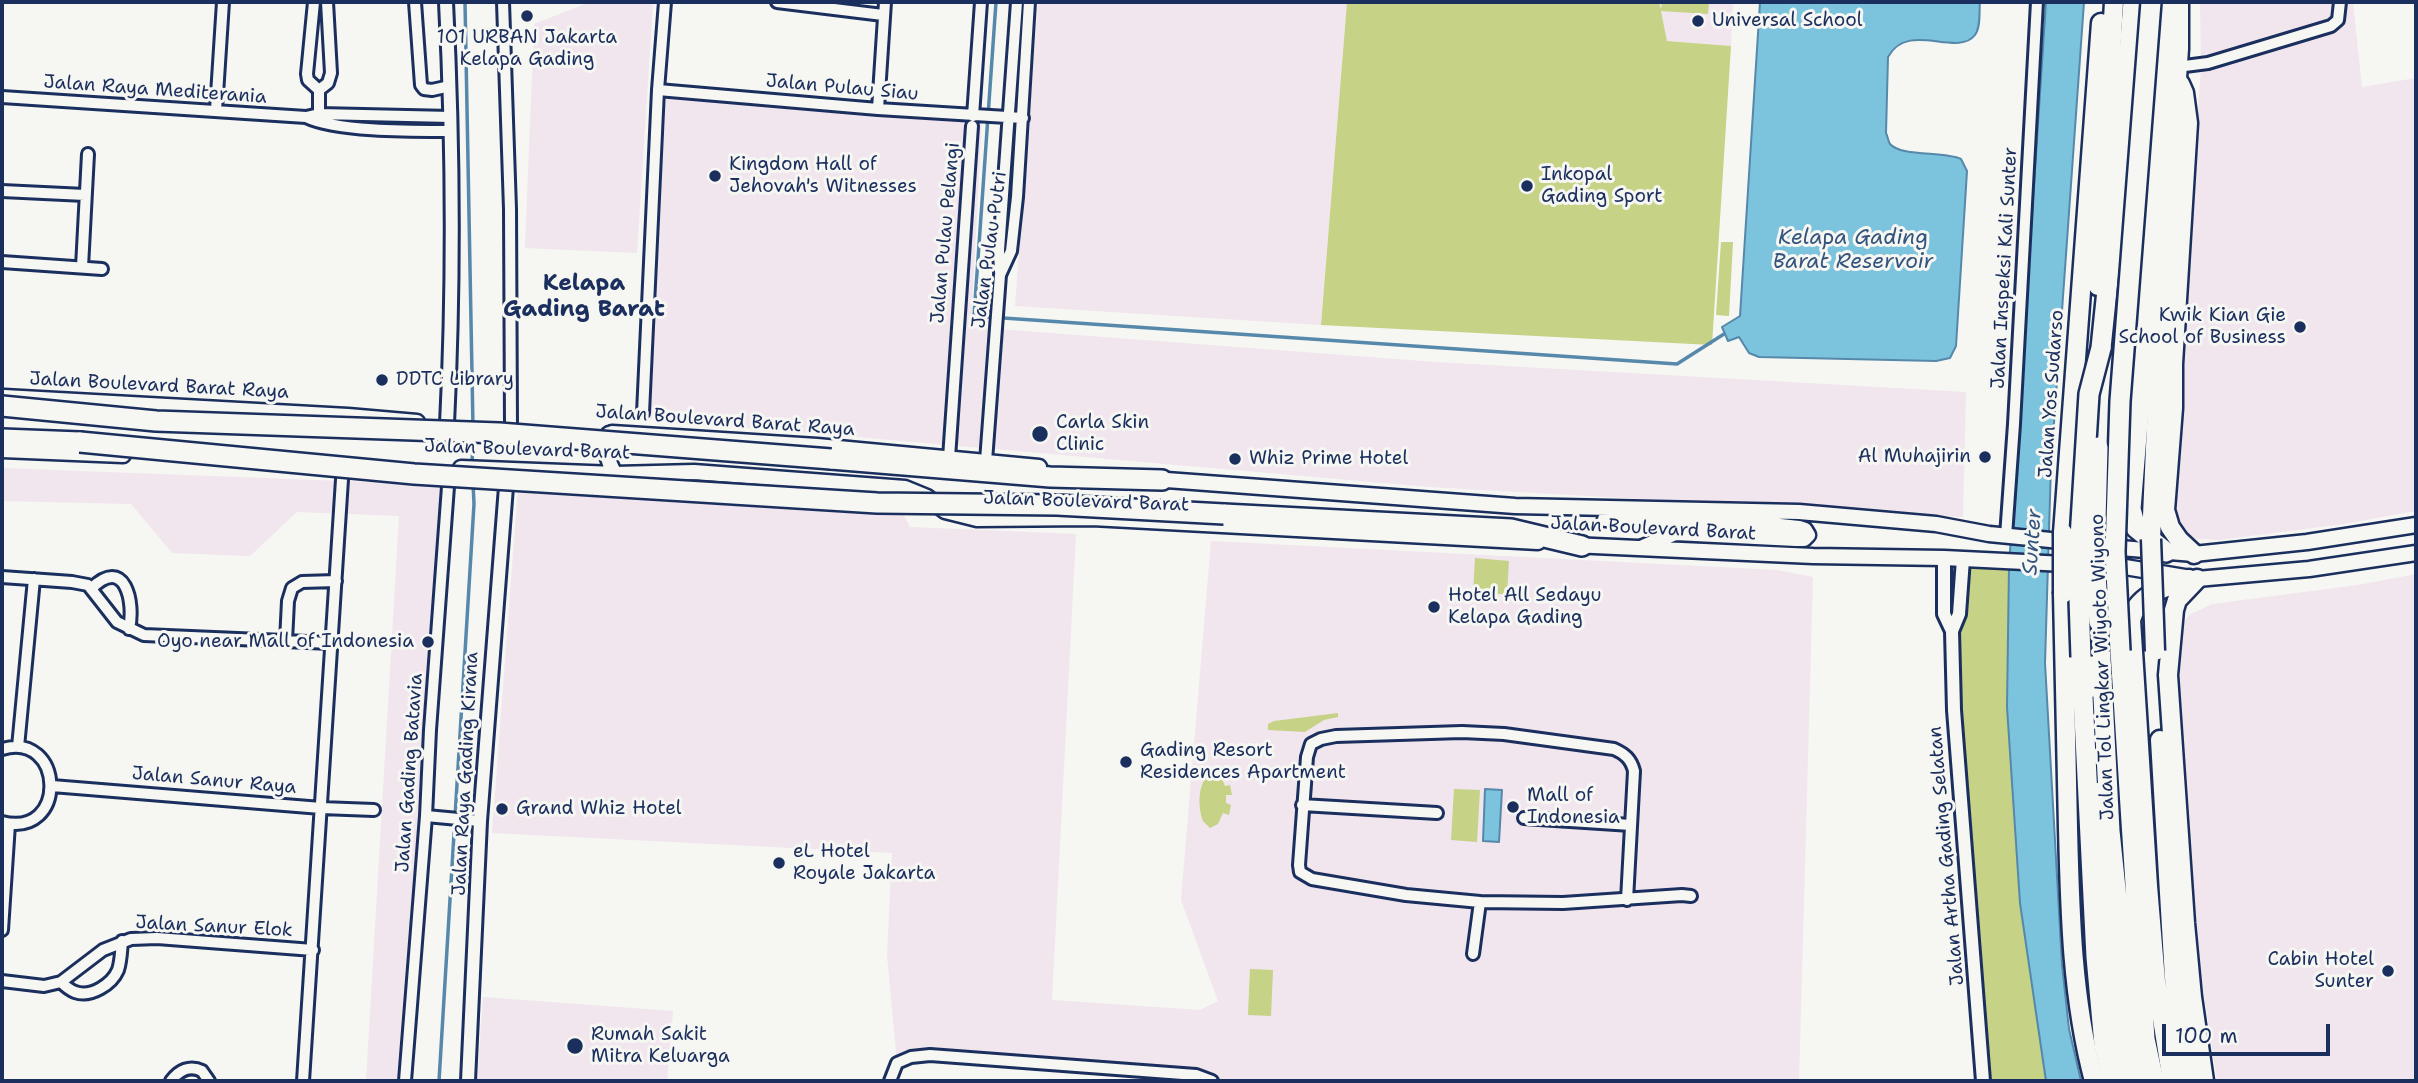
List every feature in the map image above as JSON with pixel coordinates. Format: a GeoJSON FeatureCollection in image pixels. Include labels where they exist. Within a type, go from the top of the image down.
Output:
{"type":"FeatureCollection","features":[{"type":"Feature","properties":{"kind":"highway","name":"Jalan Yos Sudarso"},"geometry":{"type":"LineString","coordinates":[[2094,1081],[2085,1051],[2075,991],[2069,860],[2063,533],[2103,2]]}},
{"type":"Feature","properties":{"kind":"highway"},"geometry":{"type":"LineString","coordinates":[[2061,541],[2076,537],[2079,530],[2101,252],[2114,2]]}},
{"type":"Feature","properties":{"kind":"highway","name":"Jalan Tol Lingkar Wiyoto Wiyono"},"geometry":{"type":"LineString","coordinates":[[2133,2],[2101,348],[2095,557],[2105,759],[2136,1081]]}},
{"type":"Feature","properties":{"kind":"highway","name":"Jalan Tol Lingkar Wiyoto Wiyono"},"geometry":{"type":"LineString","coordinates":[[2151,2],[2120,401],[2115,552],[2144,1027],[2154,1081]]}},
{"type":"Feature","properties":{"kind":"highway"},"geometry":{"type":"LineString","coordinates":[[2163,2],[2159,166],[2131,509],[2136,528],[2166,552]]}},
{"type":"Feature","properties":{"kind":"highway"},"geometry":{"type":"LineString","coordinates":[[2179,2],[2151,538],[2174,978],[2188,1081]]}},
{"type":"Feature","properties":{"kind":"highway"},"geometry":{"type":"LineString","coordinates":[[2176,70],[2184,93],[2188,123],[2165,510],[2179,540],[2194,554]]}},
{"type":"Feature","properties":{"kind":"highway"},"geometry":{"type":"LineString","coordinates":[[2101,348],[2089,394],[2078,570],[2083,705],[2103,1032],[2112,1081]]}},
{"type":"Feature","properties":{"kind":"highway"},"geometry":{"type":"LineString","coordinates":[[2,406],[156,421],[499,433],[1050,477],[1162,480]]}},
{"type":"Feature","properties":{"kind":"highway"},"geometry":{"type":"LineString","coordinates":[[2,439],[79,442],[414,474],[864,502],[1056,505],[1511,529],[1582,546]]}},
{"type":"Feature","properties":{"kind":"highway"},"geometry":{"type":"LineString","coordinates":[[2081,564],[2081,576],[2087,586],[2091,625],[2091,715],[2107,932],[2126,1081]]}},
{"type":"Feature","properties":{"kind":"highway"},"geometry":{"type":"LineString","coordinates":[[2165,1081],[2160,1014],[2152,967],[2131,620],[2133,609],[2141,601],[2166,587],[2193,579]]}},
{"type":"Feature","properties":{"kind":"highway"},"geometry":{"type":"LineString","coordinates":[[2193,579],[2177,600],[2174,610],[2168,675],[2185,923],[2204,1081]]}},
{"type":"Feature","properties":{"kind":"highway"},"geometry":{"type":"LineString","coordinates":[[2091,625],[2096,619],[2110,613],[2131,620]]}},
{"type":"Feature","properties":{"kind":"highway"},"geometry":{"type":"LineString","coordinates":[[2148,886],[2156,981],[2172,1081]]}},
{"type":"Feature","properties":{"kind":"main road","name":"Jalan Boulevard Barat Raya"},"geometry":{"type":"LineString","coordinates":[[2,397],[790,443],[1162,480],[1445,502]]}},
{"type":"Feature","properties":{"kind":"main road"},"geometry":{"type":"LineString","coordinates":[[609,432],[606,444],[607,460],[615,474]]}},
{"type":"Feature","properties":{"kind":"main road","name":"Jalan Boulevard Barat"},"geometry":{"type":"LineString","coordinates":[[2,450],[615,474],[694,472],[905,488],[927,498],[945,511],[977,519],[1081,517],[1582,546],[2125,566],[2193,579],[2309,569],[2416,552]]}},
{"type":"Feature","properties":{"kind":"main road","name":"Jalan Boulevard Barat"},"geometry":{"type":"LineString","coordinates":[[1445,502],[1542,507],[1799,512],[1936,524],[2007,536],[2194,554],[2307,542],[2416,525]]}},
{"type":"Feature","properties":{"kind":"main road"},"geometry":{"type":"LineString","coordinates":[[1542,507],[1574,517],[1752,523],[1798,528],[1805,530],[1808,535],[1804,539],[1796,539],[1675,533],[1640,548]]}},
{"type":"Feature","properties":{"kind":"street"},"geometry":{"type":"LineString","coordinates":[[216,110],[223,2]]}},
{"type":"Feature","properties":{"kind":"street"},"geometry":{"type":"LineString","coordinates":[[313,2],[307,74],[319,90],[319,119]]}},
{"type":"Feature","properties":{"kind":"street"},"geometry":{"type":"LineString","coordinates":[[319,90],[328,83],[331,72],[327,2]]}},
{"type":"Feature","properties":{"kind":"street"},"geometry":{"type":"LineString","coordinates":[[415,2],[421,85],[424,89],[432,90],[450,86]]}},
{"type":"Feature","properties":{"kind":"street"},"geometry":{"type":"LineString","coordinates":[[446,2],[451,117],[450,424]]}},
{"type":"Feature","properties":{"kind":"street"},"geometry":{"type":"LineString","coordinates":[[503,2],[510,209],[504,426]]}},
{"type":"Feature","properties":{"kind":"street"},"geometry":{"type":"LineString","coordinates":[[643,413],[665,2]]}},
{"type":"Feature","properties":{"kind":"street"},"geometry":{"type":"LineString","coordinates":[[777,2],[883,15]]}},
{"type":"Feature","properties":{"kind":"street"},"geometry":{"type":"LineString","coordinates":[[878,109],[885,2]]}},
{"type":"Feature","properties":{"kind":"street","name":"Jalan Pulau Pelangi"},"geometry":{"type":"LineString","coordinates":[[955,344],[975,119],[981,2]]}},
{"type":"Feature","properties":{"kind":"street"},"geometry":{"type":"LineString","coordinates":[[1000,275],[999,250],[1007,117],[1017,2]]}},
{"type":"Feature","properties":{"kind":"street","name":"Jalan Pulau Putri"},"geometry":{"type":"LineString","coordinates":[[986,461],[1000,275],[1011,251],[1017,197],[1029,2]]}},
{"type":"Feature","properties":{"kind":"street","name":"Jalan Inspeksi Kali Sunter"},"geometry":{"type":"LineString","coordinates":[[2007,536],[2037,2]]}},
{"type":"Feature","properties":{"kind":"street"},"geometry":{"type":"LineString","coordinates":[[2176,70],[2331,26],[2338,20],[2340,2]]}},
{"type":"Feature","properties":{"kind":"street","name":"Jalan Pulau Siau"},"geometry":{"type":"LineString","coordinates":[[659,90],[975,119],[1023,118]]}},
{"type":"Feature","properties":{"kind":"street","name":"Jalan Raya Mediterania"},"geometry":{"type":"LineString","coordinates":[[2,97],[216,110],[306,117],[379,128],[451,131]]}},
{"type":"Feature","properties":{"kind":"street"},"geometry":{"type":"LineString","coordinates":[[379,116],[379,128]]}},
{"type":"Feature","properties":{"kind":"street","name":"Jalan Raya Mediterania"},"geometry":{"type":"LineString","coordinates":[[319,119],[451,117]]}},
{"type":"Feature","properties":{"kind":"street"},"geometry":{"type":"LineString","coordinates":[[82,267],[88,154]]}},
{"type":"Feature","properties":{"kind":"street"},"geometry":{"type":"LineString","coordinates":[[2,191],[85,195]]}},
{"type":"Feature","properties":{"kind":"street"},"geometry":{"type":"LineString","coordinates":[[1004,197],[1017,197]]}},
{"type":"Feature","properties":{"kind":"street"},"geometry":{"type":"LineString","coordinates":[[2,262],[102,269]]}},
{"type":"Feature","properties":{"kind":"street","name":"Jalan Pulau Putri"},"geometry":{"type":"LineString","coordinates":[[949,458],[955,344]]}},
{"type":"Feature","properties":{"kind":"street"},"geometry":{"type":"LineString","coordinates":[[303,1081],[343,464]]}},
{"type":"Feature","properties":{"kind":"street","name":"Jalan Gading Batavia"},"geometry":{"type":"LineString","coordinates":[[405,1081],[431,817],[430,730],[456,467]]}},
{"type":"Feature","properties":{"kind":"street","name":"Jalan Raya Gading Kirana"},"geometry":{"type":"LineString","coordinates":[[468,1081],[480,821],[503,470]]}},
{"type":"Feature","properties":{"kind":"street","name":"Jalan Artha Gading Selatan"},"geometry":{"type":"LineString","coordinates":[[1944,558],[1944,614],[1952,631],[1954,710],[1981,1080]]}},
{"type":"Feature","properties":{"kind":"street","name":"Jalan Artha Gading Selatan"},"geometry":{"type":"LineString","coordinates":[[1952,631],[1959,614],[1963,559]]}},
{"type":"Feature","properties":{"kind":"street"},"geometry":{"type":"LineString","coordinates":[[2,577],[88,585],[117,622],[144,635],[331,643]]}},
{"type":"Feature","properties":{"kind":"street"},"geometry":{"type":"LineString","coordinates":[[91,589],[108,578],[123,582],[131,597],[129,629]]}},
{"type":"Feature","properties":{"kind":"street"},"geometry":{"type":"LineString","coordinates":[[18,747],[34,579]]}},
{"type":"Feature","properties":{"kind":"street"},"geometry":{"type":"LineString","coordinates":[[286,640],[288,601],[292,588],[302,582],[336,581]]}},
{"type":"Feature","properties":{"kind":"street"},"geometry":{"type":"LineString","coordinates":[[1627,900],[1634,771],[1632,762],[1624,753],[1614,749],[1504,734],[1462,732],[1336,736],[1311,744],[1302,805],[1299,865],[1305,876],[1322,882],[1367,890],[1480,902],[1549,903],[1627,900],[1682,895],[1691,896]]}},
{"type":"Feature","properties":{"kind":"street"},"geometry":{"type":"LineString","coordinates":[[2,749],[18,747],[38,756],[46,764],[52,786],[50,796],[39,814],[20,824],[5,823],[2,930]]}},
{"type":"Feature","properties":{"kind":"street","name":"Jalan Sanur Raya"},"geometry":{"type":"LineString","coordinates":[[52,786],[374,810]]}},
{"type":"Feature","properties":{"kind":"street"},"geometry":{"type":"LineString","coordinates":[[1302,805],[1437,813]]}},
{"type":"Feature","properties":{"kind":"street"},"geometry":{"type":"LineString","coordinates":[[431,817],[480,821]]}},
{"type":"Feature","properties":{"kind":"street"},"geometry":{"type":"LineString","coordinates":[[1524,818],[1631,825]]}},
{"type":"Feature","properties":{"kind":"street"},"geometry":{"type":"LineString","coordinates":[[1473,954],[1480,902]]}},
{"type":"Feature","properties":{"kind":"street","name":"Jalan Sanur Elok"},"geometry":{"type":"LineString","coordinates":[[61,982],[103,950],[121,941],[157,938],[313,950]]}},
{"type":"Feature","properties":{"kind":"street"},"geometry":{"type":"LineString","coordinates":[[2,981],[44,986],[61,982],[75,993],[90,993],[104,986],[118,968],[121,941]]}},
{"type":"Feature","properties":{"kind":"street"},"geometry":{"type":"LineString","coordinates":[[890,1081],[897,1063],[911,1057],[930,1055],[1196,1075],[1212,1081]]}},
{"type":"Feature","properties":{"kind":"street"},"geometry":{"type":"LineString","coordinates":[[171,1081],[178,1073],[190,1068],[202,1071],[209,1081]]}},
{"type":"Feature","properties":{"kind":"shaded area"},"geometry":{"type":"Polygon","coordinates":[[[590,2],[653,3],[637,253],[525,248],[534,24],[590,2]]]}},
{"type":"Feature","properties":{"kind":"shaded area"},"geometry":{"type":"Polygon","coordinates":[[[1038,2],[1347,2],[1321,325],[1015,306],[1038,2]]]}},
{"type":"Feature","properties":{"kind":"shaded area","name":"Universal School"},"geometry":{"type":"Polygon","coordinates":[[[1659,2],[1733,2],[1731,46],[1667,41],[1659,2]]]}},
{"type":"Feature","properties":{"kind":"shaded area"},"geometry":{"type":"Polygon","coordinates":[[[2200,2],[2353,2],[2362,87],[2416,78],[2416,511],[2344,524],[2219,540],[2184,538],[2170,509],[2201,68],[2200,2]]]}},
{"type":"Feature","properties":{"kind":"shaded area"},"geometry":{"type":"Polygon","coordinates":[[[666,94],[982,118],[971,327],[1436,362],[1966,392],[1963,517],[1429,487],[650,419],[666,94]]]}},
{"type":"Feature","properties":{"kind":"shaded area"},"geometry":{"type":"Polygon","coordinates":[[[2,468],[447,485],[410,1081],[366,1081],[399,516],[297,512],[250,556],[172,553],[131,504],[2,501],[2,468]]]}},
{"type":"Feature","properties":{"kind":"shaded area"},"geometry":{"type":"Polygon","coordinates":[[[518,488],[903,514],[910,527],[1076,534],[1052,1000],[1200,1010],[1218,1001],[1181,900],[1211,541],[1777,570],[1813,577],[1799,1081],[1212,1081],[928,1055],[897,1063],[887,955],[892,853],[492,833],[518,488]]]}},
{"type":"Feature","properties":{"kind":"shaded area"},"geometry":{"type":"Polygon","coordinates":[[[2416,574],[2416,1081],[2217,1081],[2192,915],[2175,680],[2183,624],[2189,615],[2212,604],[2358,585],[2416,574]]]}},
{"type":"Feature","properties":{"kind":"shaded area","name":"Rumah Sakit Mitra Keluarga"},"geometry":{"type":"Polygon","coordinates":[[[483,997],[673,1011],[667,1081],[477,1081],[483,997]]]}},
{"type":"Feature","properties":{"kind":"green space","name":"Inkopal Gading Sport"},"geometry":{"type":"Polygon","coordinates":[[[1347,2],[1659,2],[1661,9],[1662,2],[1709,2],[1708,14],[1661,11],[1667,41],[1731,46],[1712,345],[1321,325],[1347,2]]]}},
{"type":"Feature","properties":{"kind":"green space"},"geometry":{"type":"Polygon","coordinates":[[[1721,242],[1733,242],[1729,316],[1716,315],[1721,242]]]}},
{"type":"Feature","properties":{"kind":"green space"},"geometry":{"type":"Polygon","coordinates":[[[1475,558],[1509,561],[1507,594],[1473,594],[1475,558]]]}},
{"type":"Feature","properties":{"kind":"green space"},"geometry":{"type":"Polygon","coordinates":[[[1963,559],[2009,566],[2007,707],[2020,903],[2046,1081],[1983,1081],[1952,631],[1963,559]]]}},
{"type":"Feature","properties":{"kind":"green space"},"geometry":{"type":"Polygon","coordinates":[[[1338,713],[1338,717],[1324,720],[1305,732],[1268,730],[1268,724],[1274,721],[1338,713]]]}},
{"type":"Feature","properties":{"kind":"green space"},"geometry":{"type":"Polygon","coordinates":[[[1212,770],[1219,772],[1225,786],[1230,785],[1232,795],[1226,795],[1226,803],[1231,805],[1229,815],[1223,813],[1218,824],[1210,828],[1203,821],[1200,801],[1201,787],[1212,770]]]}},
{"type":"Feature","properties":{"kind":"green space"},"geometry":{"type":"Polygon","coordinates":[[[1454,789],[1480,790],[1477,842],[1451,840],[1454,789]]]}},
{"type":"Feature","properties":{"kind":"green space"},"geometry":{"type":"Polygon","coordinates":[[[1250,969],[1273,970],[1271,1016],[1248,1015],[1250,969]]]}},
{"type":"Feature","properties":{"kind":"water","name":"Kelapa Gading Barat Reservoir"},"geometry":{"type":"Polygon","coordinates":[[[1760,2],[1980,2],[1977,32],[1967,41],[1908,41],[1897,46],[1888,57],[1886,133],[1890,144],[1903,151],[1961,159],[1967,171],[1956,346],[1950,358],[1936,361],[1759,357],[1749,353],[1739,337],[1728,341],[1722,327],[1740,316],[1760,2]]]}},
{"type":"Feature","properties":{"kind":"water","name":"Sunter"},"geometry":{"type":"Polygon","coordinates":[[[2046,2],[2084,2],[2051,465],[2045,663],[2062,965],[2069,1029],[2081,1081],[2046,1081],[2020,903],[2007,707],[2009,566],[2046,2]]]}},
{"type":"Feature","properties":{"kind":"water"},"geometry":{"type":"Polygon","coordinates":[[[1485,789],[1502,790],[1499,842],[1483,841],[1485,789]]]}},
{"type":"Feature","properties":{"kind":"waterway"},"geometry":{"type":"LineString","coordinates":[[465,2],[473,427]]}},
{"type":"Feature","properties":{"kind":"waterway"},"geometry":{"type":"LineString","coordinates":[[996,2],[974,316],[1677,364],[1724,334]]}},
{"type":"Feature","properties":{"kind":"waterway"},"geometry":{"type":"LineString","coordinates":[[472,465],[473,438]]}},
{"type":"Feature","properties":{"kind":"waterway"},"geometry":{"type":"LineString","coordinates":[[439,1081],[474,504],[473,483]]}},
{"type":"Feature","properties":{"kind":"place","name":"1O1 URBAN Jakarta Kelapa Gading"},"geometry":{"type":"Point","coordinates":[527,16]}},
{"type":"Feature","properties":{"kind":"place","name":"Universal School"},"geometry":{"type":"Point","coordinates":[1698,21]}},
{"type":"Feature","properties":{"kind":"place","name":"Kingdom Hall of Jehovah's Witnesses"},"geometry":{"type":"Point","coordinates":[715,176]}},
{"type":"Feature","properties":{"kind":"place","name":"Inkopal Gading Sport"},"geometry":{"type":"Point","coordinates":[1527,186]}},
{"type":"Feature","properties":{"kind":"place","name":"Kwik Kian Gie School of Business"},"geometry":{"type":"Point","coordinates":[2300,327]}},
{"type":"Feature","properties":{"kind":"place","name":"DDTC Library"},"geometry":{"type":"Point","coordinates":[382,380]}},
{"type":"Feature","properties":{"kind":"place","name":"Carla Skin Clinic"},"geometry":{"type":"Point","coordinates":[1040,434]}},
{"type":"Feature","properties":{"kind":"place","name":"Al Muhajirin"},"geometry":{"type":"Point","coordinates":[1985,457]}},
{"type":"Feature","properties":{"kind":"place","name":"Whiz Prime Hotel"},"geometry":{"type":"Point","coordinates":[1235,459]}},
{"type":"Feature","properties":{"kind":"place","name":"Hotel All Sedayu Kelapa Gading"},"geometry":{"type":"Point","coordinates":[1434,607]}},
{"type":"Feature","properties":{"kind":"place","name":"Oyo near Mall of Indonesia"},"geometry":{"type":"Point","coordinates":[428,642]}},
{"type":"Feature","properties":{"kind":"place","name":"Gading Resort Residences Apartment"},"geometry":{"type":"Point","coordinates":[1126,762]}},
{"type":"Feature","properties":{"kind":"place","name":"Mall of Indonesia"},"geometry":{"type":"Point","coordinates":[1513,807]}},
{"type":"Feature","properties":{"kind":"place","name":"Grand Whiz Hotel"},"geometry":{"type":"Point","coordinates":[502,809]}},
{"type":"Feature","properties":{"kind":"place","name":"eL Hotel Royale Jakarta"},"geometry":{"type":"Point","coordinates":[779,863]}},
{"type":"Feature","properties":{"kind":"place","name":"Cabin Hotel Sunter"},"geometry":{"type":"Point","coordinates":[2388,971]}},
{"type":"Feature","properties":{"kind":"place","name":"Rumah Sakit Mitra Keluarga"},"geometry":{"type":"Point","coordinates":[575,1046]}},
{"type":"Feature","properties":{"kind":"district","name":"Kelapa Gading Barat"},"geometry":{"type":"Point","coordinates":[584,297]}}]}
